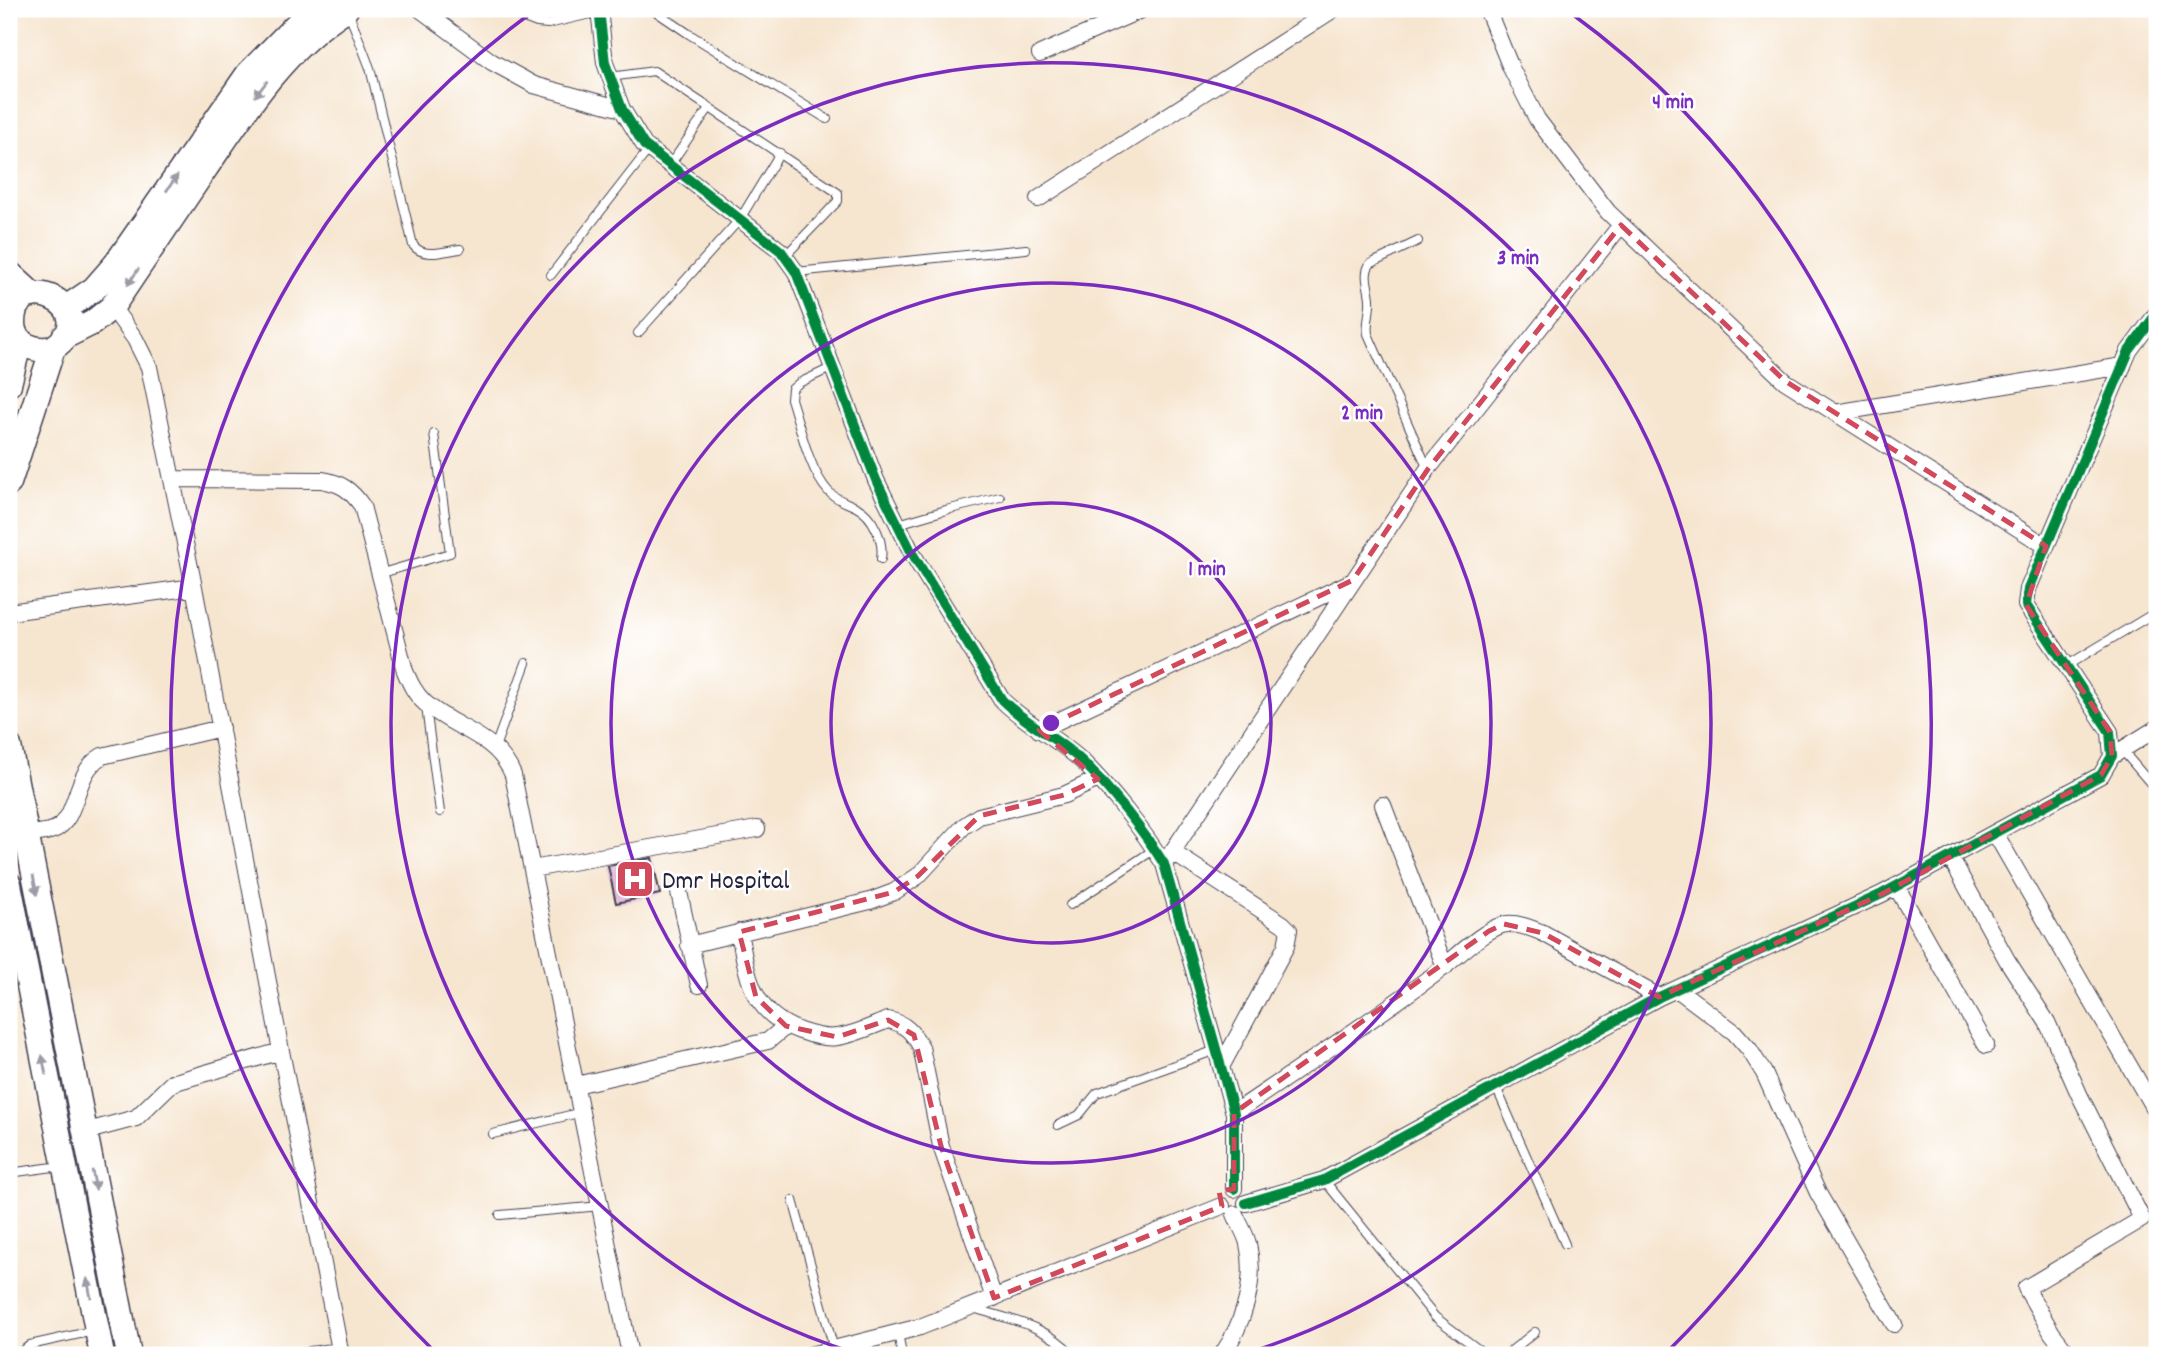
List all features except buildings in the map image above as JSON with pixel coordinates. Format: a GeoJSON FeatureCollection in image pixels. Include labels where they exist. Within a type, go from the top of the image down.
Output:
{"type":"FeatureCollection","features":[{"type":"Feature","properties":{"kind":"main road"},"geometry":{"type":"LineString","coordinates":[[66,309],[94,289],[115,265],[248,74],[305,16],[316,9]]}},
{"type":"Feature","properties":{"kind":"main road"},"geometry":{"type":"LineString","coordinates":[[20,341],[35,349],[59,342],[92,323],[112,307],[247,108],[275,72],[304,39],[346,9]]}},
{"type":"Feature","properties":{"kind":"main road"},"geometry":{"type":"LineString","coordinates":[[9,273],[33,295]]}},
{"type":"Feature","properties":{"kind":"main road"},"geometry":{"type":"LineString","coordinates":[[9,384],[20,341],[13,324],[12,309],[33,295],[52,296],[66,309],[69,327],[59,342],[9,482]]}},
{"type":"Feature","properties":{"kind":"main road"},"geometry":{"type":"LineString","coordinates":[[9,746],[129,1355]]}},
{"type":"Feature","properties":{"kind":"main road"},"geometry":{"type":"LineString","coordinates":[[9,884],[102,1355]]}},
{"type":"Feature","properties":{"kind":"street"},"geometry":{"type":"LineString","coordinates":[[420,9],[492,62],[534,85],[622,109]]}},
{"type":"Feature","properties":{"kind":"street"},"geometry":{"type":"LineString","coordinates":[[1040,54],[1143,9]]}},
{"type":"Feature","properties":{"kind":"street"},"geometry":{"type":"LineString","coordinates":[[1038,199],[1334,9]]}},
{"type":"Feature","properties":{"kind":"street"},"geometry":{"type":"LineString","coordinates":[[1487,9],[1511,68],[1537,119],[1608,212],[1621,225],[1785,381],[2046,546]]}},
{"type":"Feature","properties":{"kind":"street"},"geometry":{"type":"LineString","coordinates":[[599,10],[605,63],[622,109],[644,145],[785,256],[796,272],[876,480],[912,554],[1002,700],[1017,715],[1082,761],[1155,849],[1289,930],[1286,946],[1221,1067]]}},
{"type":"Feature","properties":{"kind":"street"},"geometry":{"type":"LineString","coordinates":[[1222,1355],[1241,1320],[1251,1285],[1248,1242],[1234,1208],[1223,1194],[1234,1189],[1234,1113],[1168,858],[1428,469],[1621,225]]}},
{"type":"Feature","properties":{"kind":"street"},"geometry":{"type":"LineString","coordinates":[[112,307],[135,339],[149,367],[194,587],[341,1353],[311,1355]]}},
{"type":"Feature","properties":{"kind":"street"},"geometry":{"type":"LineString","coordinates":[[2117,753],[2110,732],[2026,605],[2028,589],[2129,351],[2156,317]]}},
{"type":"Feature","properties":{"kind":"street"},"geometry":{"type":"LineString","coordinates":[[1835,413],[2123,366]]}},
{"type":"Feature","properties":{"kind":"street"},"geometry":{"type":"LineString","coordinates":[[172,479],[322,480],[337,483],[352,491],[362,506],[382,573],[405,671],[412,688],[426,704],[495,747],[507,760],[513,775],[630,1355]]}},
{"type":"Feature","properties":{"kind":"street"},"geometry":{"type":"LineString","coordinates":[[1039,730],[1353,580]]}},
{"type":"Feature","properties":{"kind":"street"},"geometry":{"type":"LineString","coordinates":[[9,612],[194,587]]}},
{"type":"Feature","properties":{"kind":"street"},"geometry":{"type":"LineString","coordinates":[[25,835],[55,829],[63,824],[85,772],[92,762],[102,756],[221,728]]}},
{"type":"Feature","properties":{"kind":"street"},"geometry":{"type":"LineString","coordinates":[[810,1355],[920,1327],[1234,1208],[1324,1180],[1659,997],[1896,886],[1995,833],[2101,775],[2117,753],[2157,728]]}},
{"type":"Feature","properties":{"kind":"street"},"geometry":{"type":"LineString","coordinates":[[689,945],[870,901],[894,892],[918,876],[964,826],[979,816],[1064,795],[1098,779]]}},
{"type":"Feature","properties":{"kind":"street"},"geometry":{"type":"LineString","coordinates":[[1383,805],[1445,967]]}},
{"type":"Feature","properties":{"kind":"street"},"geometry":{"type":"LineString","coordinates":[[532,869],[757,829]]}},
{"type":"Feature","properties":{"kind":"street"},"geometry":{"type":"LineString","coordinates":[[1995,833],[2157,1114]]}},
{"type":"Feature","properties":{"kind":"street"},"geometry":{"type":"LineString","coordinates":[[1950,857],[2007,960],[2047,1022],[2079,1094],[2142,1219],[2026,1288],[2052,1333],[2069,1355]]}},
{"type":"Feature","properties":{"kind":"street"},"geometry":{"type":"LineString","coordinates":[[1896,886],[1986,1045]]}},
{"type":"Feature","properties":{"kind":"street"},"geometry":{"type":"LineString","coordinates":[[679,892],[699,985]]}},
{"type":"Feature","properties":{"kind":"street"},"geometry":{"type":"LineString","coordinates":[[1234,1113],[1445,967],[1489,931],[1504,924],[1527,926],[1543,933],[1659,997]]}},
{"type":"Feature","properties":{"kind":"street"},"geometry":{"type":"LineString","coordinates":[[739,932],[748,976],[756,997],[767,1012],[786,1026],[817,1037],[837,1037],[888,1020],[905,1027],[915,1035],[921,1047],[941,1146],[994,1298]]}},
{"type":"Feature","properties":{"kind":"street"},"geometry":{"type":"LineString","coordinates":[[1677,989],[1734,1032],[1749,1049],[1764,1073],[1818,1194],[1894,1324]]}},
{"type":"Feature","properties":{"kind":"street"},"geometry":{"type":"LineString","coordinates":[[576,1085],[768,1041],[786,1026]]}},
{"type":"Feature","properties":{"kind":"street"},"geometry":{"type":"LineString","coordinates":[[84,1132],[136,1118],[172,1083],[281,1051]]}},
{"type":"Feature","properties":{"kind":"lane"},"geometry":{"type":"LineString","coordinates":[[346,9],[370,68],[414,245],[421,253],[460,249]]}},
{"type":"Feature","properties":{"kind":"lane"},"geometry":{"type":"LineString","coordinates":[[500,9],[537,23],[548,24],[599,10]]}},
{"type":"Feature","properties":{"kind":"lane"},"geometry":{"type":"LineString","coordinates":[[652,9],[827,119]]}},
{"type":"Feature","properties":{"kind":"lane"},"geometry":{"type":"LineString","coordinates":[[610,77],[654,71],[838,192],[840,196],[785,256]]}},
{"type":"Feature","properties":{"kind":"lane"},"geometry":{"type":"LineString","coordinates":[[670,165],[709,108]]}},
{"type":"Feature","properties":{"kind":"lane"},"geometry":{"type":"LineString","coordinates":[[551,275],[649,149]]}},
{"type":"Feature","properties":{"kind":"lane"},"geometry":{"type":"LineString","coordinates":[[638,332],[740,219],[780,153]]}},
{"type":"Feature","properties":{"kind":"lane"},"geometry":{"type":"LineString","coordinates":[[1418,241],[1370,264],[1366,275],[1370,304],[1367,325],[1368,334],[1428,469]]}},
{"type":"Feature","properties":{"kind":"lane"},"geometry":{"type":"LineString","coordinates":[[796,272],[1026,249]]}},
{"type":"Feature","properties":{"kind":"lane"},"geometry":{"type":"LineString","coordinates":[[833,367],[799,383],[792,389],[791,399],[817,474],[828,492],[865,513],[876,529],[883,547],[881,559]]}},
{"type":"Feature","properties":{"kind":"lane"},"geometry":{"type":"LineString","coordinates":[[382,573],[450,553],[435,434]]}},
{"type":"Feature","properties":{"kind":"lane"},"geometry":{"type":"LineString","coordinates":[[898,524],[1000,497]]}},
{"type":"Feature","properties":{"kind":"lane"},"geometry":{"type":"LineString","coordinates":[[2066,666],[2156,612]]}},
{"type":"Feature","properties":{"kind":"lane"},"geometry":{"type":"LineString","coordinates":[[495,747],[526,663]]}},
{"type":"Feature","properties":{"kind":"lane"},"geometry":{"type":"LineString","coordinates":[[426,704],[440,811]]}},
{"type":"Feature","properties":{"kind":"lane"},"geometry":{"type":"LineString","coordinates":[[2117,753],[2157,791]]}},
{"type":"Feature","properties":{"kind":"lane"},"geometry":{"type":"LineString","coordinates":[[1070,905],[1155,849]]}},
{"type":"Feature","properties":{"kind":"lane"},"geometry":{"type":"LineString","coordinates":[[1058,1125],[1079,1115],[1097,1093],[1216,1050]]}},
{"type":"Feature","properties":{"kind":"lane"},"geometry":{"type":"LineString","coordinates":[[1496,1087],[1565,1244]]}},
{"type":"Feature","properties":{"kind":"lane"},"geometry":{"type":"LineString","coordinates":[[493,1134],[582,1112]]}},
{"type":"Feature","properties":{"kind":"lane"},"geometry":{"type":"LineString","coordinates":[[9,1173],[64,1166]]}},
{"type":"Feature","properties":{"kind":"lane"},"geometry":{"type":"LineString","coordinates":[[1324,1180],[1436,1317],[1486,1355]]}},
{"type":"Feature","properties":{"kind":"lane"},"geometry":{"type":"LineString","coordinates":[[793,1200],[834,1349]]}},
{"type":"Feature","properties":{"kind":"lane"},"geometry":{"type":"LineString","coordinates":[[500,1215],[601,1206]]}},
{"type":"Feature","properties":{"kind":"lane"},"geometry":{"type":"LineString","coordinates":[[970,1307],[1040,1329],[1053,1336],[1073,1355]]}},
{"type":"Feature","properties":{"kind":"lane"},"geometry":{"type":"LineString","coordinates":[[26,1355],[25,1349],[30,1345],[97,1331]]}},
{"type":"Feature","properties":{"kind":"lane"},"geometry":{"type":"LineString","coordinates":[[1506,1355],[1535,1332]]}},
{"type":"Feature","properties":{"kind":"lane"},"geometry":{"type":"LineString","coordinates":[[898,1333],[902,1355]]}},
{"type":"Feature","properties":{"kind":"highlighted area"},"geometry":{"type":"Polygon","coordinates":[[[1621,225],[1785,381],[2046,546],[2026,605],[2110,732],[2112,756],[2101,775],[1882,894],[1659,997],[1543,933],[1504,924],[1489,931],[1234,1113],[1234,1189],[1219,1191],[1222,1206],[994,1298],[941,1146],[914,1035],[888,1020],[837,1037],[786,1026],[756,997],[739,932],[894,892],[918,876],[979,816],[1064,795],[1098,779],[1039,730],[1353,580],[1428,469],[1621,225]]]}},
{"type":"Feature","properties":{"kind":"cycle path"},"geometry":{"type":"LineString","coordinates":[[599,9],[605,63],[622,109],[644,145],[781,251],[796,272],[876,480],[912,553],[1002,700],[1083,762],[1126,811],[1164,864],[1234,1113],[1234,1189]]}},
{"type":"Feature","properties":{"kind":"cycle path"},"geometry":{"type":"LineString","coordinates":[[1246,1203],[1324,1180],[1659,997],[1882,894],[2101,775],[2112,756],[2110,732],[2026,605],[2028,589],[2129,351],[2157,313]]}},
{"type":"Feature","properties":{"kind":"place","name":"Dmr Hospital"},"geometry":{"type":"Point","coordinates":[635,879]}}]}
